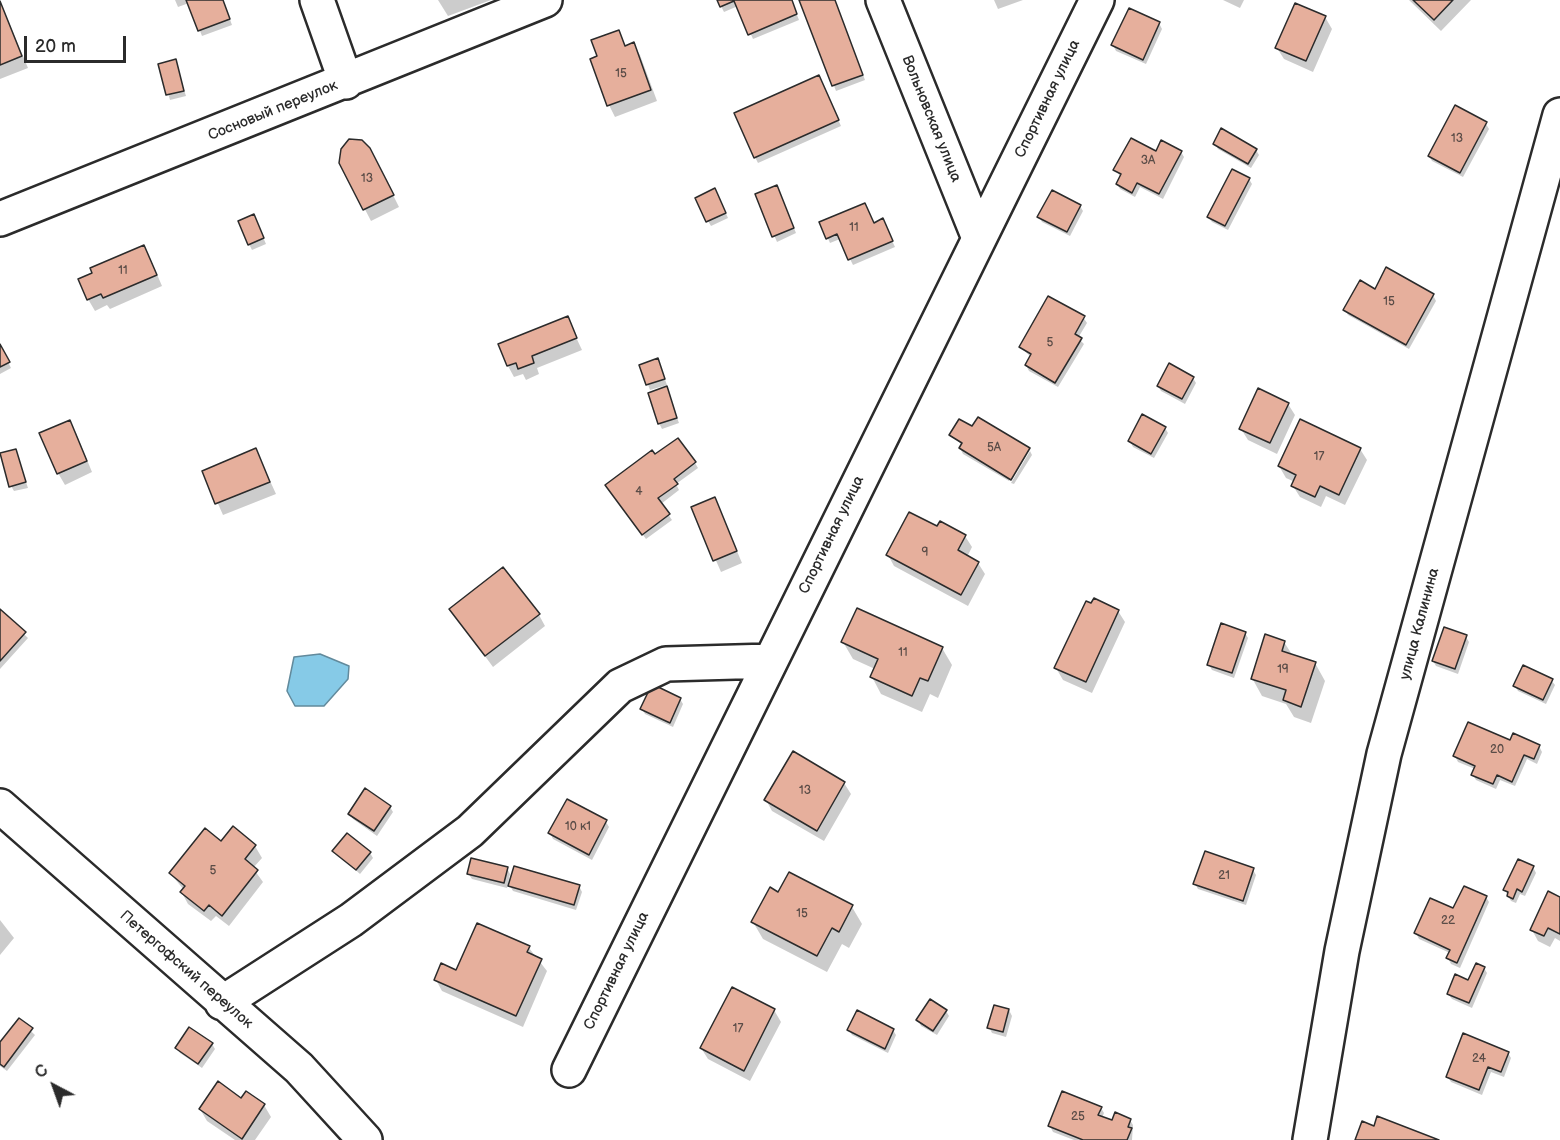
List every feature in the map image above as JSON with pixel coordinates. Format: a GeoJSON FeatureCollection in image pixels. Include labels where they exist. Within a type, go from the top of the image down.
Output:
{"type":"FeatureCollection","features":[{"type":"Feature","properties":{"kind":"street"},"geometry":{"type":"LineString","coordinates":[[317,0],[346,82]]}},
{"type":"Feature","properties":{"kind":"street","name":"Сосновый переулок"},"geometry":{"type":"LineString","coordinates":[[0,219],[346,82],[545,0]]}},
{"type":"Feature","properties":{"kind":"street","name":"Вольновская улица"},"geometry":{"type":"LineString","coordinates":[[883,0],[979,238]]}},
{"type":"Feature","properties":{"kind":"street","name":"Спортивная улица"},"geometry":{"type":"LineString","coordinates":[[569,1070],[1097,0]]}},
{"type":"Feature","properties":{"kind":"street","name":"улица Калинина"},"geometry":{"type":"LineString","coordinates":[[1310,1140],[1342,951],[1384,754],[1560,115]]}},
{"type":"Feature","properties":{"kind":"street"},"geometry":{"type":"LineString","coordinates":[[222,1003],[351,920],[470,831],[620,686],[666,664],[770,661]]}},
{"type":"Feature","properties":{"kind":"street","name":"Петергофский переулок"},"geometry":{"type":"LineString","coordinates":[[0,806],[222,1003],[299,1068],[365,1140]]}},
{"type":"Feature","properties":{"kind":"water"},"geometry":{"type":"Polygon","coordinates":[[[320,654],[349,666],[348,679],[324,706],[295,706],[287,691],[294,657],[320,654]]]}},
{"type":"Feature","properties":{"kind":"building"},"geometry":{"type":"Polygon","coordinates":[[[186,0],[223,0],[230,19],[198,31],[186,0]]]}},
{"type":"Feature","properties":{"kind":"building"},"geometry":{"type":"Polygon","coordinates":[[[717,0],[792,0],[797,14],[748,35],[734,1],[720,7],[717,0]]]}},
{"type":"Feature","properties":{"kind":"building"},"geometry":{"type":"Polygon","coordinates":[[[799,0],[835,0],[863,75],[832,86],[799,0]]]}},
{"type":"Feature","properties":{"kind":"building"},"geometry":{"type":"Polygon","coordinates":[[[1413,0],[1453,0],[1434,20],[1413,0]]]}},
{"type":"Feature","properties":{"kind":"building"},"geometry":{"type":"Polygon","coordinates":[[[0,1],[22,56],[0,65],[0,1]]]}},
{"type":"Feature","properties":{"kind":"building"},"geometry":{"type":"Polygon","coordinates":[[[1295,3],[1326,16],[1306,61],[1275,48],[1295,3]]]}},
{"type":"Feature","properties":{"kind":"building"},"geometry":{"type":"Polygon","coordinates":[[[1129,8],[1160,22],[1143,60],[1111,45],[1129,8]]]}},
{"type":"Feature","properties":{"kind":"building"},"geometry":{"type":"Polygon","coordinates":[[[619,30],[625,46],[634,42],[651,90],[607,106],[590,59],[597,56],[591,40],[619,30]]]}},
{"type":"Feature","properties":{"kind":"building"},"geometry":{"type":"Polygon","coordinates":[[[176,59],[184,91],[166,95],[158,64],[176,59]]]}},
{"type":"Feature","properties":{"kind":"building"},"geometry":{"type":"Polygon","coordinates":[[[819,75],[839,120],[754,158],[734,113],[819,75]]]}},
{"type":"Feature","properties":{"kind":"building"},"geometry":{"type":"Polygon","coordinates":[[[1455,105],[1487,122],[1460,173],[1428,156],[1455,105]]]}},
{"type":"Feature","properties":{"kind":"building"},"geometry":{"type":"Polygon","coordinates":[[[1221,128],[1257,149],[1248,164],[1213,144],[1221,128]]]}},
{"type":"Feature","properties":{"kind":"building"},"geometry":{"type":"Polygon","coordinates":[[[1131,138],[1156,151],[1161,140],[1182,151],[1159,194],[1137,183],[1132,193],[1116,184],[1121,174],[1113,170],[1131,138]]]}},
{"type":"Feature","properties":{"kind":"building"},"geometry":{"type":"Polygon","coordinates":[[[349,139],[362,140],[370,148],[394,195],[363,210],[339,163],[341,149],[349,139]]]}},
{"type":"Feature","properties":{"kind":"building"},"geometry":{"type":"Polygon","coordinates":[[[1232,169],[1250,178],[1225,226],[1207,217],[1232,169]]]}},
{"type":"Feature","properties":{"kind":"building"},"geometry":{"type":"Polygon","coordinates":[[[777,185],[794,228],[772,237],[755,194],[777,185]]]}},
{"type":"Feature","properties":{"kind":"building"},"geometry":{"type":"Polygon","coordinates":[[[715,188],[726,213],[706,222],[695,198],[715,188]]]}},
{"type":"Feature","properties":{"kind":"building"},"geometry":{"type":"Polygon","coordinates":[[[1052,190],[1081,205],[1067,232],[1037,217],[1052,190]]]}},
{"type":"Feature","properties":{"kind":"building"},"geometry":{"type":"Polygon","coordinates":[[[865,203],[874,223],[883,218],[893,241],[848,260],[837,234],[826,239],[819,222],[865,203]]]}},
{"type":"Feature","properties":{"kind":"building"},"geometry":{"type":"Polygon","coordinates":[[[254,214],[264,238],[248,245],[238,221],[254,214]]]}},
{"type":"Feature","properties":{"kind":"building"},"geometry":{"type":"Polygon","coordinates":[[[144,245],[157,275],[103,298],[101,294],[87,300],[78,279],[92,273],[90,268],[144,245]]]}},
{"type":"Feature","properties":{"kind":"building"},"geometry":{"type":"Polygon","coordinates":[[[1386,267],[1434,294],[1406,345],[1343,310],[1360,280],[1375,289],[1386,267]]]}},
{"type":"Feature","properties":{"kind":"building"},"geometry":{"type":"Polygon","coordinates":[[[1048,296],[1085,316],[1075,334],[1082,338],[1055,383],[1025,365],[1031,354],[1019,347],[1048,296]]]}},
{"type":"Feature","properties":{"kind":"building"},"geometry":{"type":"Polygon","coordinates":[[[568,316],[577,338],[532,356],[534,363],[518,369],[516,363],[507,366],[498,344],[568,316]]]}},
{"type":"Feature","properties":{"kind":"building"},"geometry":{"type":"Polygon","coordinates":[[[0,344],[10,362],[0,367],[0,344]]]}},
{"type":"Feature","properties":{"kind":"building"},"geometry":{"type":"Polygon","coordinates":[[[658,358],[665,379],[646,385],[639,365],[658,358]]]}},
{"type":"Feature","properties":{"kind":"building"},"geometry":{"type":"Polygon","coordinates":[[[1169,363],[1194,377],[1182,399],[1157,386],[1169,363]]]}},
{"type":"Feature","properties":{"kind":"building"},"geometry":{"type":"Polygon","coordinates":[[[667,386],[677,418],[658,424],[648,393],[667,386]]]}},
{"type":"Feature","properties":{"kind":"building"},"geometry":{"type":"Polygon","coordinates":[[[1258,388],[1289,403],[1270,443],[1239,429],[1258,388]]]}},
{"type":"Feature","properties":{"kind":"building"},"geometry":{"type":"Polygon","coordinates":[[[1142,414],[1166,427],[1151,454],[1128,441],[1142,414]]]}},
{"type":"Feature","properties":{"kind":"building"},"geometry":{"type":"Polygon","coordinates":[[[978,417],[1030,448],[1011,480],[959,448],[962,443],[949,435],[959,419],[972,426],[978,417]]]}},
{"type":"Feature","properties":{"kind":"building"},"geometry":{"type":"Polygon","coordinates":[[[1300,419],[1361,448],[1339,495],[1320,486],[1315,497],[1291,486],[1296,475],[1278,466],[1300,419]]]}},
{"type":"Feature","properties":{"kind":"building"},"geometry":{"type":"Polygon","coordinates":[[[70,420],[87,461],[57,474],[39,433],[70,420]]]}},
{"type":"Feature","properties":{"kind":"building"},"geometry":{"type":"Polygon","coordinates":[[[678,438],[696,462],[674,479],[678,484],[658,498],[670,514],[642,535],[605,485],[652,450],[655,454],[678,438]]]}},
{"type":"Feature","properties":{"kind":"building"},"geometry":{"type":"Polygon","coordinates":[[[256,448],[270,482],[215,504],[202,471],[256,448]]]}},
{"type":"Feature","properties":{"kind":"building"},"geometry":{"type":"Polygon","coordinates":[[[16,449],[26,482],[9,487],[0,453],[16,449]]]}},
{"type":"Feature","properties":{"kind":"building"},"geometry":{"type":"Polygon","coordinates":[[[715,497],[737,551],[713,561],[691,507],[715,497]]]}},
{"type":"Feature","properties":{"kind":"building"},"geometry":{"type":"Polygon","coordinates":[[[909,512],[937,526],[940,521],[966,535],[958,550],[979,562],[961,595],[886,555],[909,512]]]}},
{"type":"Feature","properties":{"kind":"building"},"geometry":{"type":"Polygon","coordinates":[[[503,567],[540,614],[485,656],[449,609],[503,567]]]}},
{"type":"Feature","properties":{"kind":"building"},"geometry":{"type":"Polygon","coordinates":[[[1094,598],[1119,610],[1086,682],[1054,668],[1086,601],[1091,603],[1094,598]]]}},
{"type":"Feature","properties":{"kind":"building"},"geometry":{"type":"Polygon","coordinates":[[[857,608],[943,647],[928,681],[920,678],[912,696],[870,677],[878,659],[841,642],[857,608]]]}},
{"type":"Feature","properties":{"kind":"building"},"geometry":{"type":"Polygon","coordinates":[[[0,609],[26,632],[0,661],[0,609]]]}},
{"type":"Feature","properties":{"kind":"building"},"geometry":{"type":"Polygon","coordinates":[[[1221,623],[1246,632],[1232,673],[1207,665],[1221,623]]]}},
{"type":"Feature","properties":{"kind":"building"},"geometry":{"type":"Polygon","coordinates":[[[1444,627],[1467,635],[1455,669],[1432,661],[1444,627]]]}},
{"type":"Feature","properties":{"kind":"building"},"geometry":{"type":"Polygon","coordinates":[[[1265,634],[1285,641],[1282,651],[1316,662],[1301,707],[1283,700],[1286,690],[1251,679],[1265,634]]]}},
{"type":"Feature","properties":{"kind":"building"},"geometry":{"type":"Polygon","coordinates":[[[1523,665],[1553,679],[1543,700],[1513,686],[1523,665]]]}},
{"type":"Feature","properties":{"kind":"building"},"geometry":{"type":"Polygon","coordinates":[[[652,684],[681,698],[670,723],[640,709],[652,684]]]}},
{"type":"Feature","properties":{"kind":"building"},"geometry":{"type":"Polygon","coordinates":[[[1468,722],[1510,740],[1513,733],[1540,745],[1534,759],[1524,755],[1512,782],[1497,775],[1493,784],[1471,775],[1475,766],[1453,756],[1468,722]]]}},
{"type":"Feature","properties":{"kind":"building"},"geometry":{"type":"Polygon","coordinates":[[[793,751],[845,782],[817,831],[764,800],[793,751]]]}},
{"type":"Feature","properties":{"kind":"building"},"geometry":{"type":"Polygon","coordinates":[[[365,788],[391,806],[374,831],[348,814],[365,788]]]}},
{"type":"Feature","properties":{"kind":"building"},"geometry":{"type":"Polygon","coordinates":[[[567,799],[607,820],[589,855],[548,833],[567,799]]]}},
{"type":"Feature","properties":{"kind":"building"},"geometry":{"type":"Polygon","coordinates":[[[233,826],[256,845],[245,859],[258,870],[222,916],[209,905],[204,911],[180,892],[185,886],[169,873],[205,828],[221,841],[233,826]]]}},
{"type":"Feature","properties":{"kind":"building"},"geometry":{"type":"Polygon","coordinates":[[[347,833],[371,852],[356,870],[332,851],[347,833]]]}},
{"type":"Feature","properties":{"kind":"building"},"geometry":{"type":"Polygon","coordinates":[[[1205,851],[1254,868],[1243,901],[1193,884],[1205,851]]]}},
{"type":"Feature","properties":{"kind":"building"},"geometry":{"type":"Polygon","coordinates":[[[471,858],[508,867],[504,883],[467,874],[471,858]]]}},
{"type":"Feature","properties":{"kind":"building"},"geometry":{"type":"Polygon","coordinates":[[[1518,859],[1534,866],[1522,892],[1517,889],[1513,899],[1507,896],[1508,892],[1503,890],[1518,859]]]}},
{"type":"Feature","properties":{"kind":"building"},"geometry":{"type":"Polygon","coordinates":[[[514,866],[580,885],[574,905],[508,886],[514,866]]]}},
{"type":"Feature","properties":{"kind":"building"},"geometry":{"type":"Polygon","coordinates":[[[789,872],[853,905],[839,932],[832,928],[817,956],[751,922],[770,887],[778,892],[789,872]]]}},
{"type":"Feature","properties":{"kind":"building"},"geometry":{"type":"Polygon","coordinates":[[[1464,886],[1487,896],[1457,963],[1446,958],[1450,950],[1414,933],[1430,898],[1453,908],[1464,886]]]}},
{"type":"Feature","properties":{"kind":"building"},"geometry":{"type":"Polygon","coordinates":[[[1548,891],[1560,897],[1560,934],[1548,928],[1544,936],[1530,930],[1548,891]]]}},
{"type":"Feature","properties":{"kind":"building"},"geometry":{"type":"Polygon","coordinates":[[[477,923],[530,946],[527,952],[542,959],[516,1016],[434,980],[441,963],[456,970],[477,923]]]}},
{"type":"Feature","properties":{"kind":"building"},"geometry":{"type":"Polygon","coordinates":[[[1476,963],[1485,967],[1469,1003],[1447,994],[1455,974],[1468,980],[1476,963]]]}},
{"type":"Feature","properties":{"kind":"building"},"geometry":{"type":"Polygon","coordinates":[[[732,987],[775,1009],[744,1071],[700,1048],[732,987]]]}},
{"type":"Feature","properties":{"kind":"building"},"geometry":{"type":"Polygon","coordinates":[[[930,999],[947,1010],[933,1031],[916,1020],[930,999]]]}},
{"type":"Feature","properties":{"kind":"building"},"geometry":{"type":"Polygon","coordinates":[[[994,1005],[1009,1009],[1003,1032],[987,1028],[994,1005]]]}},
{"type":"Feature","properties":{"kind":"building"},"geometry":{"type":"Polygon","coordinates":[[[857,1010],[894,1029],[885,1049],[847,1030],[857,1010]]]}},
{"type":"Feature","properties":{"kind":"building"},"geometry":{"type":"Polygon","coordinates":[[[19,1018],[33,1028],[4,1067],[0,1064],[0,1042],[19,1018]]]}},
{"type":"Feature","properties":{"kind":"building"},"geometry":{"type":"Polygon","coordinates":[[[189,1027],[213,1043],[198,1064],[175,1048],[189,1027]]]}},
{"type":"Feature","properties":{"kind":"building"},"geometry":{"type":"Polygon","coordinates":[[[1463,1033],[1509,1052],[1501,1072],[1488,1067],[1479,1090],[1446,1077],[1463,1033]]]}},
{"type":"Feature","properties":{"kind":"building"},"geometry":{"type":"Polygon","coordinates":[[[218,1081],[241,1098],[246,1091],[265,1104],[242,1139],[199,1109],[218,1081]]]}},
{"type":"Feature","properties":{"kind":"building"},"geometry":{"type":"Polygon","coordinates":[[[1062,1091],[1102,1107],[1098,1115],[1112,1120],[1115,1112],[1131,1119],[1128,1127],[1132,1128],[1127,1140],[1083,1140],[1048,1126],[1062,1091]]]}},
{"type":"Feature","properties":{"kind":"building"},"geometry":{"type":"Polygon","coordinates":[[[1377,1116],[1439,1140],[1355,1140],[1362,1121],[1374,1126],[1377,1116]]]}}]}
